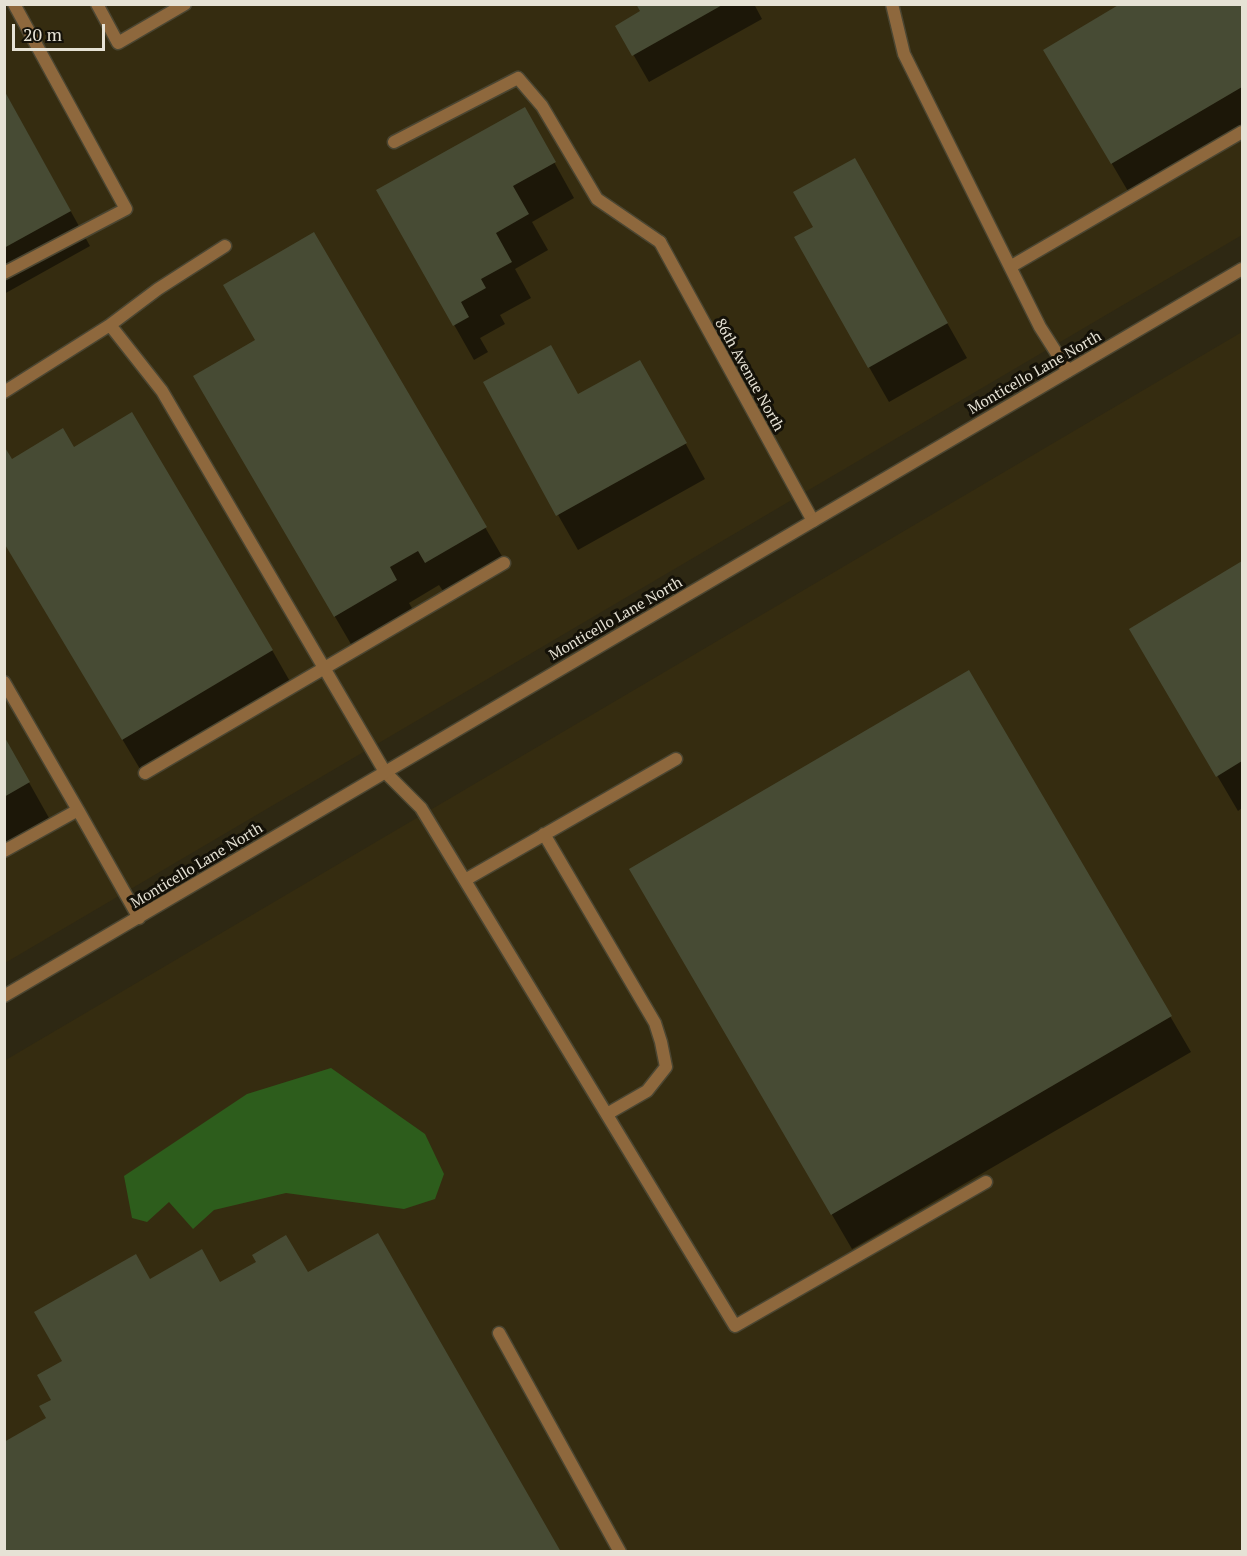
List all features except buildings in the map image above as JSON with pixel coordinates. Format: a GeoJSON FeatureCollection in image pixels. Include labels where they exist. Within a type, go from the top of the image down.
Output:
{"type":"FeatureCollection","features":[{"type":"Feature","properties":{"kind":"street"},"geometry":{"type":"LineString","coordinates":[[4,273],[126,209],[14,4]]}},
{"type":"Feature","properties":{"kind":"street"},"geometry":{"type":"LineString","coordinates":[[97,4],[118,43],[185,4]]}},
{"type":"Feature","properties":{"kind":"street"},"geometry":{"type":"LineString","coordinates":[[892,4],[904,54],[1040,327],[1068,371]]}},
{"type":"Feature","properties":{"kind":"street","name":"86th Avenue North"},"geometry":{"type":"LineString","coordinates":[[394,142],[518,78],[542,106],[597,199],[660,243],[813,521]]}},
{"type":"Feature","properties":{"kind":"street"},"geometry":{"type":"LineString","coordinates":[[1010,267],[1242,132]]}},
{"type":"Feature","properties":{"kind":"street"},"geometry":{"type":"LineString","coordinates":[[4,392],[110,325],[158,288],[225,246]]}},
{"type":"Feature","properties":{"kind":"street","name":"Monticello Lane North"},"geometry":{"type":"LineString","coordinates":[[4,996],[1242,269]]}},
{"type":"Feature","properties":{"kind":"street"},"geometry":{"type":"LineString","coordinates":[[110,325],[162,391],[385,772],[421,808],[735,1326],[986,1182]]}},
{"type":"Feature","properties":{"kind":"street"},"geometry":{"type":"LineString","coordinates":[[145,773],[504,563]]}},
{"type":"Feature","properties":{"kind":"street"},"geometry":{"type":"LineString","coordinates":[[4,682],[139,918]]}},
{"type":"Feature","properties":{"kind":"street"},"geometry":{"type":"LineString","coordinates":[[465,880],[676,759]]}},
{"type":"Feature","properties":{"kind":"street"},"geometry":{"type":"LineString","coordinates":[[4,851],[78,810]]}},
{"type":"Feature","properties":{"kind":"street"},"geometry":{"type":"LineString","coordinates":[[544,834],[655,1023],[661,1042],[666,1067],[647,1091],[607,1114]]}},
{"type":"Feature","properties":{"kind":"street"},"geometry":{"type":"LineString","coordinates":[[499,1334],[620,1551]]}},
{"type":"Feature","properties":{"kind":"shaded area"},"geometry":{"type":"Polygon","coordinates":[[[4,5],[1242,5],[1242,235],[5,963],[4,5]]]}},
{"type":"Feature","properties":{"kind":"shaded area"},"geometry":{"type":"Polygon","coordinates":[[[1242,332],[1242,1551],[5,1551],[4,1061],[1242,332]]]}},
{"type":"Feature","properties":{"kind":"shaded area"},"geometry":{"type":"Polygon","coordinates":[[[331,1068],[425,1134],[444,1174],[435,1199],[404,1209],[286,1193],[214,1210],[193,1229],[169,1202],[147,1222],[132,1218],[124,1176],[247,1094],[331,1068]]]}}]}
